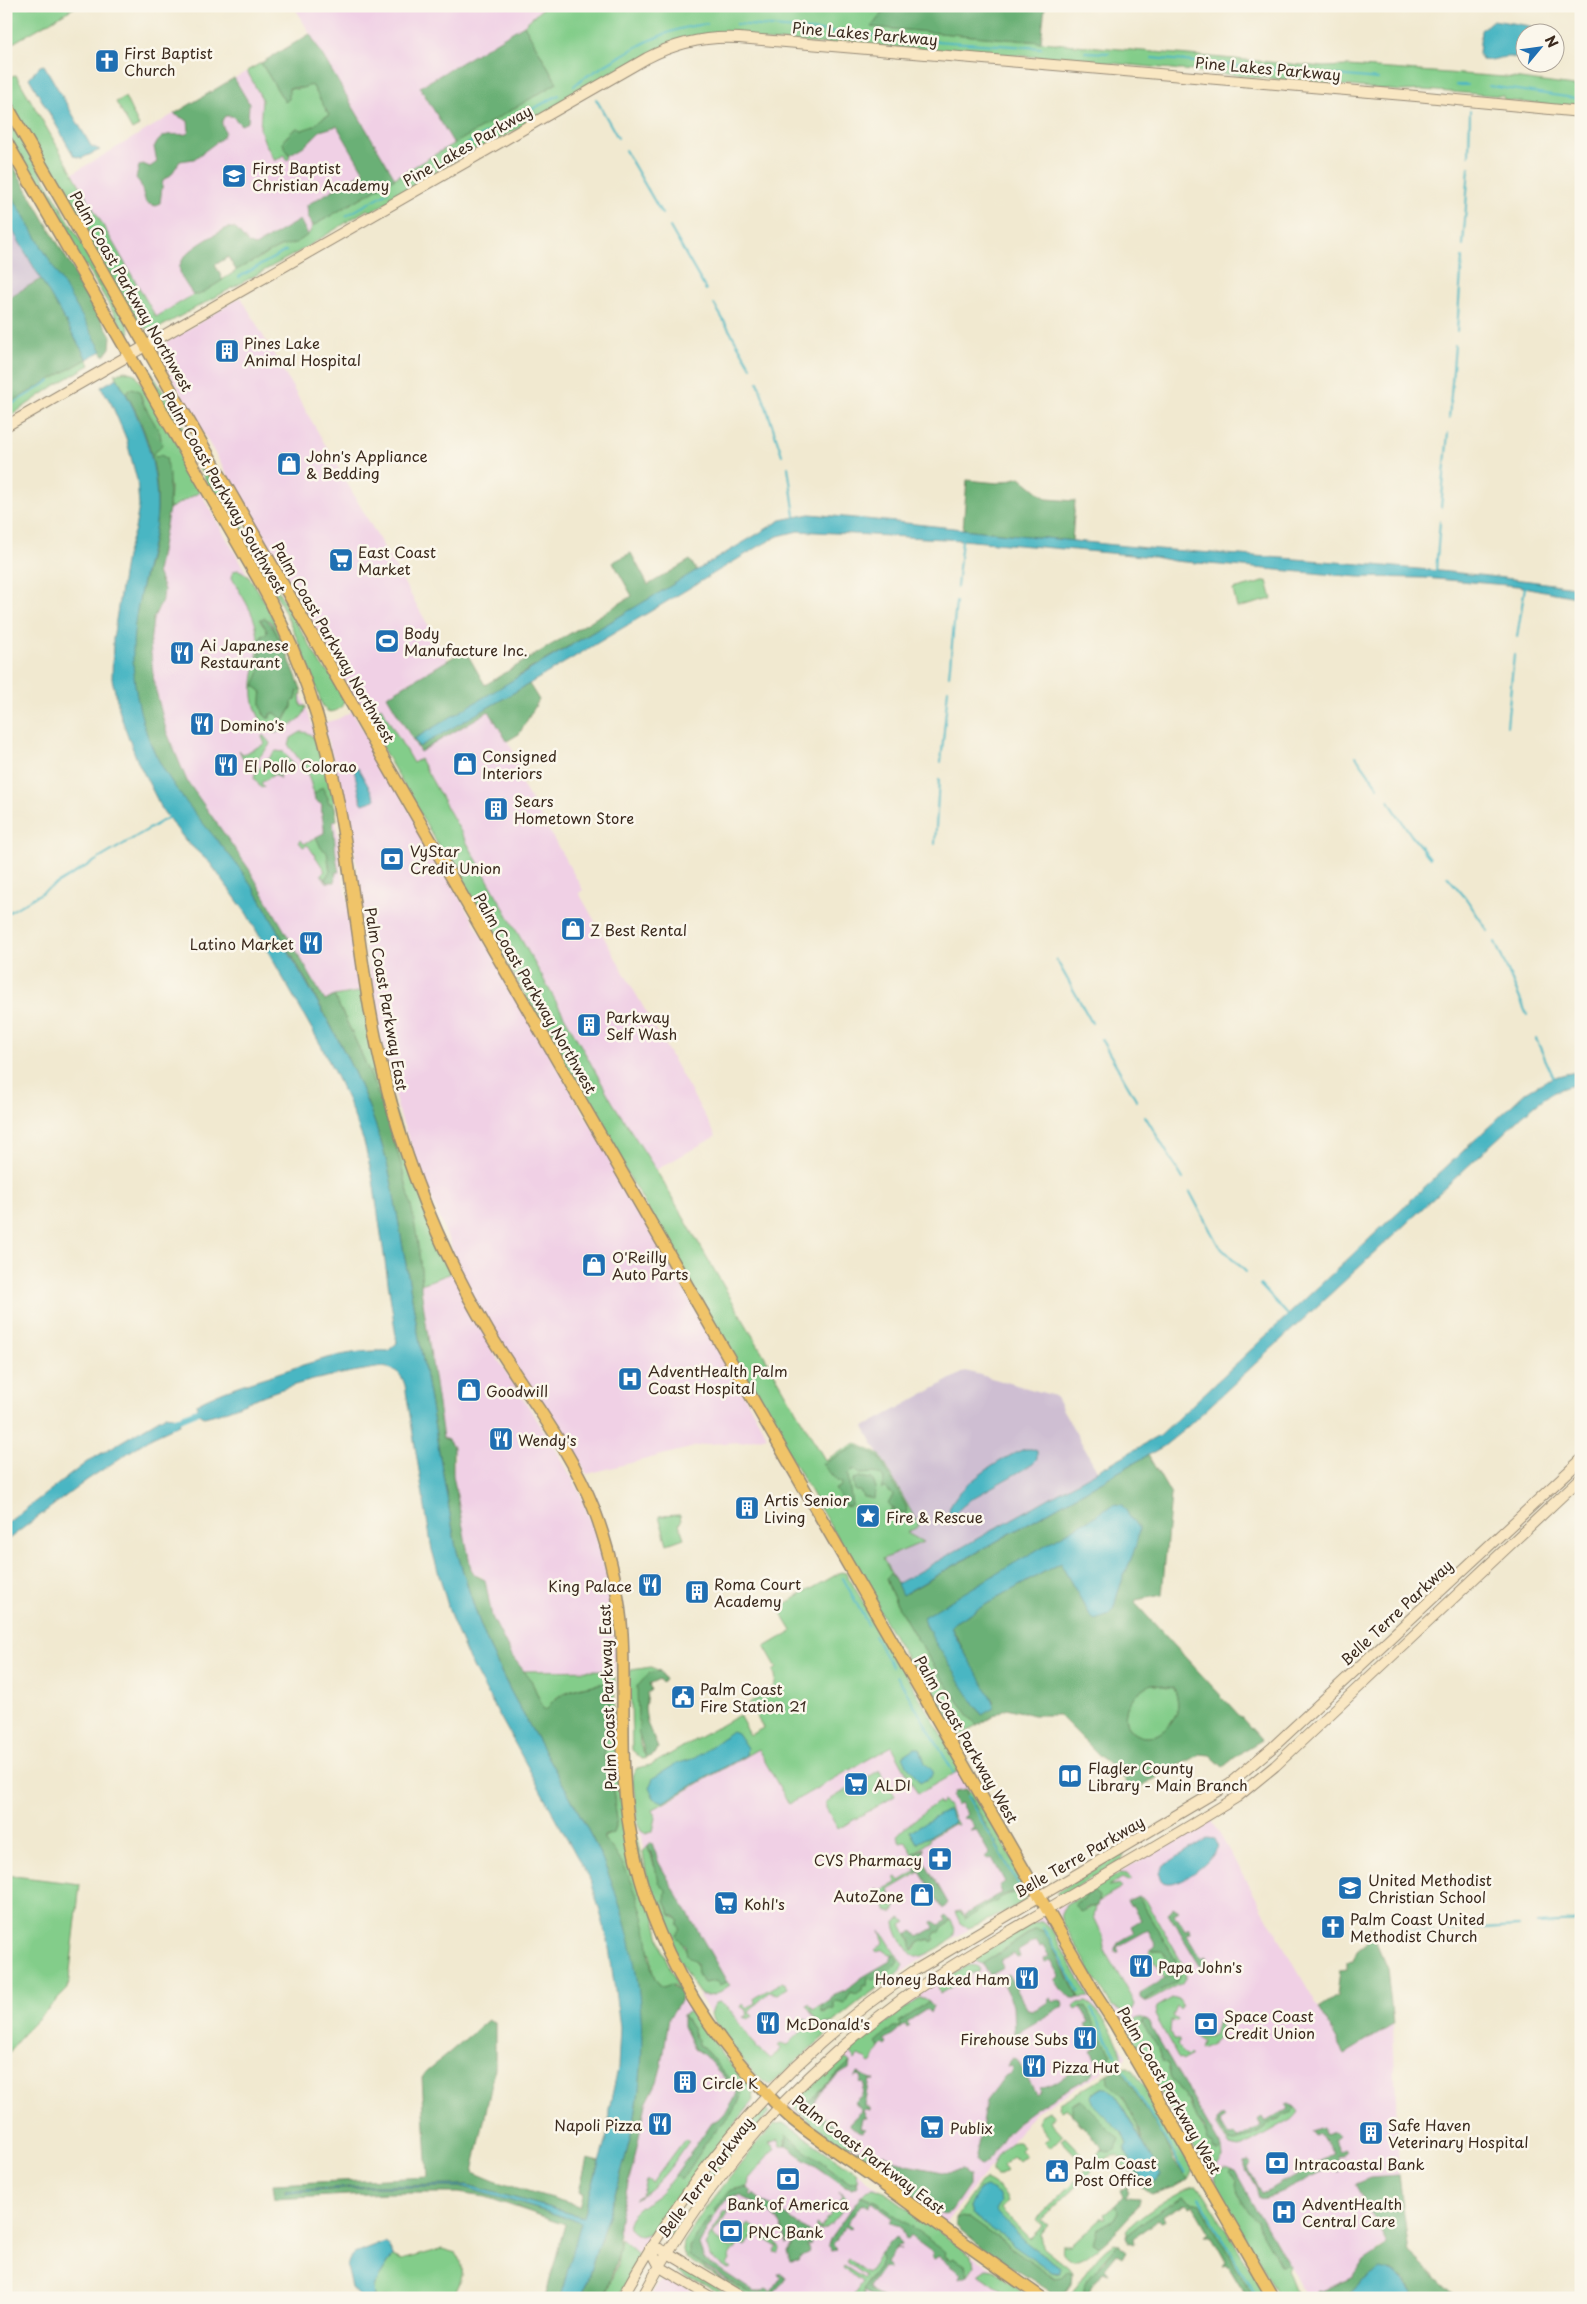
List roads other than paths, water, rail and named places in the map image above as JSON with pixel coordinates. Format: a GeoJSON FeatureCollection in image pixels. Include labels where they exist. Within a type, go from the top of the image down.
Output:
{"type":"FeatureCollection","features":[{"type":"Feature","properties":{"kind":"main road","name":"Pine Lakes Parkway"},"geometry":{"type":"LineString","coordinates":[[6,426],[647,58],[667,48],[703,38],[722,37],[769,40],[1581,112]]}},
{"type":"Feature","properties":{"kind":"main road","name":"Palm Coast Parkway Northwest"},"geometry":{"type":"LineString","coordinates":[[6,104],[635,1195]]}},
{"type":"Feature","properties":{"kind":"main road","name":"Palm Coast Parkway Southwest"},"geometry":{"type":"LineString","coordinates":[[6,141],[259,580],[293,648],[313,702],[331,767],[351,884]]}},
{"type":"Feature","properties":{"kind":"main road","name":"Palm Coast Parkway East"},"geometry":{"type":"LineString","coordinates":[[351,884],[370,1011],[382,1070],[400,1134],[421,1194],[445,1251],[472,1304],[580,1479],[595,1512],[609,1554],[618,1594],[622,1634],[623,1763],[626,1804],[634,1855],[646,1899],[668,1953],[698,2008],[729,2050],[790,2117],[1042,2298]]}},
{"type":"Feature","properties":{"kind":"main road","name":"Palm Coast Parkway West"},"geometry":{"type":"LineString","coordinates":[[635,1195],[1274,2298]]}},
{"type":"Feature","properties":{"kind":"main road","name":"Belle Terre Parkway"},"geometry":{"type":"LineString","coordinates":[[622,2298],[650,2248],[698,2176],[768,2094],[824,2040],[886,1989],[1039,1895],[1204,1800],[1246,1771],[1581,1460]]}},
{"type":"Feature","properties":{"kind":"main road","name":"Belle Terre Parkway"},"geometry":{"type":"LineString","coordinates":[[642,2298],[668,2253],[722,2174],[779,2106],[840,2048],[898,2002],[948,1968],[1194,1823],[1243,1792],[1288,1753],[1581,1478]]}},
{"type":"Feature","properties":{"kind":"main road"},"geometry":{"type":"LineString","coordinates":[[650,2248],[660,2249],[668,2253],[742,2298]]}},
{"type":"Feature","properties":{"kind":"main road"},"geometry":{"type":"LineString","coordinates":[[650,2248],[660,2267],[712,2298]]}},
{"type":"Feature","properties":{"kind":"water"},"geometry":{"type":"Polygon","coordinates":[[[1493,20],[1514,23],[1514,58],[1504,57],[1482,60],[1479,54],[1481,30],[1493,20]]]}},
{"type":"Feature","properties":{"kind":"water"},"geometry":{"type":"Polygon","coordinates":[[[44,65],[91,146],[100,150],[82,158],[74,156],[29,78],[40,66],[44,65]]]}},
{"type":"Feature","properties":{"kind":"water"},"geometry":{"type":"Polygon","coordinates":[[[6,185],[102,351],[87,359],[6,219],[6,185]]]}},
{"type":"Feature","properties":{"kind":"water"},"geometry":{"type":"Polygon","coordinates":[[[117,378],[126,393],[146,439],[151,456],[156,489],[156,525],[134,632],[133,667],[138,703],[143,722],[151,745],[175,786],[234,861],[260,899],[338,1040],[364,1096],[385,1154],[392,1185],[456,1548],[465,1579],[480,1624],[499,1668],[588,1830],[602,1860],[615,1891],[633,1956],[639,1989],[641,2022],[642,2056],[639,2089],[635,2115],[622,2168],[582,2298],[560,2298],[581,2222],[464,2187],[370,2187],[285,2193],[285,2191],[370,2186],[468,2185],[583,2217],[608,2132],[609,2109],[618,2068],[620,2027],[608,1940],[592,1884],[469,1660],[452,1620],[432,1550],[405,1385],[402,1377],[394,1370],[382,1367],[287,1387],[213,1415],[204,1417],[198,1413],[196,1404],[233,1388],[329,1358],[358,1352],[388,1351],[397,1343],[373,1180],[364,1142],[348,1101],[323,1049],[247,914],[210,863],[186,841],[163,811],[137,760],[121,717],[112,679],[113,639],[126,556],[135,529],[139,506],[137,480],[126,438],[111,403],[101,387],[117,378]]]}},
{"type":"Feature","properties":{"kind":"water"},"geometry":{"type":"Polygon","coordinates":[[[810,514],[1125,546],[1376,565],[1479,575],[1581,588],[1581,598],[1518,586],[1425,578],[1359,577],[962,540],[798,531],[778,536],[758,547],[529,684],[419,747],[414,739],[781,520],[810,514]]]}},
{"type":"Feature","properties":{"kind":"water"},"geometry":{"type":"Polygon","coordinates":[[[358,768],[375,798],[375,800],[363,804],[354,770],[358,768]]]}},
{"type":"Feature","properties":{"kind":"water"},"geometry":{"type":"Polygon","coordinates":[[[1581,1072],[1581,1085],[1565,1087],[1542,1100],[1528,1111],[1185,1429],[1164,1446],[902,1595],[897,1584],[1159,1436],[1526,1092],[1552,1078],[1581,1072]]]}},
{"type":"Feature","properties":{"kind":"water"},"geometry":{"type":"Polygon","coordinates":[[[166,1415],[178,1417],[180,1424],[152,1437],[87,1480],[6,1541],[6,1524],[87,1462],[166,1415]]]}},
{"type":"Feature","properties":{"kind":"water"},"geometry":{"type":"Polygon","coordinates":[[[1025,1449],[1037,1451],[1037,1458],[1033,1464],[971,1499],[955,1513],[949,1513],[951,1504],[967,1485],[992,1466],[1025,1449]]]}},
{"type":"Feature","properties":{"kind":"water"},"geometry":{"type":"Polygon","coordinates":[[[1115,1504],[1122,1505],[1139,1529],[1133,1553],[1110,1615],[1095,1620],[1091,1617],[1060,1563],[951,1626],[993,1702],[994,1708],[982,1715],[933,1639],[923,1617],[1115,1504]]]}},
{"type":"Feature","properties":{"kind":"water"},"geometry":{"type":"Polygon","coordinates":[[[732,1731],[737,1733],[747,1748],[746,1755],[663,1802],[654,1798],[649,1788],[653,1778],[676,1764],[695,1758],[732,1731]]]}},
{"type":"Feature","properties":{"kind":"water"},"geometry":{"type":"Polygon","coordinates":[[[915,1748],[920,1748],[925,1763],[933,1771],[931,1777],[920,1783],[903,1756],[915,1748]]]}},
{"type":"Feature","properties":{"kind":"water"},"geometry":{"type":"Polygon","coordinates":[[[948,1810],[955,1822],[917,1843],[910,1831],[948,1810]]]}},
{"type":"Feature","properties":{"kind":"water"},"geometry":{"type":"Polygon","coordinates":[[[1207,1838],[1215,1839],[1218,1845],[1203,1865],[1195,1872],[1178,1881],[1163,1882],[1159,1873],[1163,1866],[1207,1838]]]}},
{"type":"Feature","properties":{"kind":"water"},"geometry":{"type":"Polygon","coordinates":[[[1104,2087],[1108,2087],[1115,2094],[1161,2175],[1156,2182],[1150,2182],[1142,2177],[1125,2153],[1127,2144],[1122,2133],[1095,2106],[1091,2097],[1092,2094],[1104,2087]]]}},
{"type":"Feature","properties":{"kind":"water"},"geometry":{"type":"Polygon","coordinates":[[[987,2187],[999,2195],[1001,2202],[996,2210],[998,2213],[1028,2244],[1060,2267],[1060,2273],[1052,2272],[972,2215],[970,2208],[974,2198],[978,2192],[987,2187]]]}},
{"type":"Feature","properties":{"kind":"water"},"geometry":{"type":"Polygon","coordinates":[[[385,2242],[389,2245],[393,2256],[373,2287],[374,2298],[361,2298],[352,2288],[347,2267],[349,2260],[354,2254],[385,2242]]]}},
{"type":"Feature","properties":{"kind":"water"},"geometry":{"type":"Polygon","coordinates":[[[1381,2269],[1387,2270],[1401,2279],[1415,2298],[1345,2298],[1364,2280],[1381,2269]]]}},
{"type":"Feature","properties":{"kind":"waterway"},"geometry":{"type":"LineString","coordinates":[[574,86],[612,61],[657,37],[673,31],[707,24]]}},
{"type":"Feature","properties":{"kind":"waterway"},"geometry":{"type":"LineString","coordinates":[[736,24],[916,39]]}},
{"type":"Feature","properties":{"kind":"waterway"},"geometry":{"type":"LineString","coordinates":[[934,41],[1042,48]]}},
{"type":"Feature","properties":{"kind":"waterway"},"geometry":{"type":"LineString","coordinates":[[1085,52],[1109,53]]}},
{"type":"Feature","properties":{"kind":"waterway"},"geometry":{"type":"LineString","coordinates":[[1152,58],[1282,70]]}},
{"type":"Feature","properties":{"kind":"waterway"},"geometry":{"type":"LineString","coordinates":[[1325,74],[1378,79]]}},
{"type":"Feature","properties":{"kind":"waterway"},"geometry":{"type":"LineString","coordinates":[[1456,85],[1468,85]]}},
{"type":"Feature","properties":{"kind":"waterway"},"geometry":{"type":"LineString","coordinates":[[1489,86],[1581,99]]}},
{"type":"Feature","properties":{"kind":"waterway"},"geometry":{"type":"LineString","coordinates":[[447,157],[476,139],[559,95]]}},
{"type":"Feature","properties":{"kind":"waterway"},"geometry":{"type":"LineString","coordinates":[[596,99],[618,138]]}},
{"type":"Feature","properties":{"kind":"waterway"},"geometry":{"type":"LineString","coordinates":[[1469,155],[1470,111]]}},
{"type":"Feature","properties":{"kind":"waterway"},"geometry":{"type":"LineString","coordinates":[[625,150],[662,214]]}},
{"type":"Feature","properties":{"kind":"waterway"},"geometry":{"type":"LineString","coordinates":[[1463,245],[1469,167]]}},
{"type":"Feature","properties":{"kind":"waterway"},"geometry":{"type":"LineString","coordinates":[[346,216],[388,192]]}},
{"type":"Feature","properties":{"kind":"waterway"},"geometry":{"type":"LineString","coordinates":[[670,227],[706,290]]}},
{"type":"Feature","properties":{"kind":"waterway"},"geometry":{"type":"LineString","coordinates":[[239,277],[286,251]]}},
{"type":"Feature","properties":{"kind":"waterway"},"geometry":{"type":"LineString","coordinates":[[1457,331],[1462,258]]}},
{"type":"Feature","properties":{"kind":"waterway"},"geometry":{"type":"LineString","coordinates":[[714,304],[751,367]]}},
{"type":"Feature","properties":{"kind":"waterway"},"geometry":{"type":"LineString","coordinates":[[1449,419],[1455,345]]}},
{"type":"Feature","properties":{"kind":"waterway"},"geometry":{"type":"LineString","coordinates":[[6,408],[50,381]]}},
{"type":"Feature","properties":{"kind":"waterway"},"geometry":{"type":"LineString","coordinates":[[758,382],[782,455]]}},
{"type":"Feature","properties":{"kind":"waterway"},"geometry":{"type":"LineString","coordinates":[[1441,507],[1448,433]]}},
{"type":"Feature","properties":{"kind":"waterway"},"geometry":{"type":"LineString","coordinates":[[788,467],[795,516]]}},
{"type":"Feature","properties":{"kind":"waterway"},"geometry":{"type":"LineString","coordinates":[[1436,571],[1440,521]]}},
{"type":"Feature","properties":{"kind":"waterway"},"geometry":{"type":"LineString","coordinates":[[957,587],[962,540]]}},
{"type":"Feature","properties":{"kind":"waterway"},"geometry":{"type":"LineString","coordinates":[[1517,637],[1525,587]]}},
{"type":"Feature","properties":{"kind":"waterway"},"geometry":{"type":"LineString","coordinates":[[949,676],[956,602]]}},
{"type":"Feature","properties":{"kind":"waterway"},"geometry":{"type":"LineString","coordinates":[[1507,726],[1514,655]]}},
{"type":"Feature","properties":{"kind":"waterway"},"geometry":{"type":"LineString","coordinates":[[941,762],[948,689]]}},
{"type":"Feature","properties":{"kind":"waterway"},"geometry":{"type":"LineString","coordinates":[[1356,756],[1378,787]]}},
{"type":"Feature","properties":{"kind":"waterway"},"geometry":{"type":"LineString","coordinates":[[935,844],[939,779]]}},
{"type":"Feature","properties":{"kind":"waterway"},"geometry":{"type":"LineString","coordinates":[[1388,800],[1411,835],[1430,858]]}},
{"type":"Feature","properties":{"kind":"waterway"},"geometry":{"type":"LineString","coordinates":[[6,914],[169,817]]}},
{"type":"Feature","properties":{"kind":"waterway"},"geometry":{"type":"LineString","coordinates":[[1447,876],[1465,897],[1488,931]]}},
{"type":"Feature","properties":{"kind":"waterway"},"geometry":{"type":"LineString","coordinates":[[1495,942],[1527,1015]]}},
{"type":"Feature","properties":{"kind":"waterway"},"geometry":{"type":"LineString","coordinates":[[1056,959],[1092,1023]]}},
{"type":"Feature","properties":{"kind":"waterway"},"geometry":{"type":"LineString","coordinates":[[1101,1039],[1137,1101]]}},
{"type":"Feature","properties":{"kind":"waterway"},"geometry":{"type":"LineString","coordinates":[[1536,1039],[1554,1078]]}},
{"type":"Feature","properties":{"kind":"waterway"},"geometry":{"type":"LineString","coordinates":[[1145,1116],[1183,1179]]}},
{"type":"Feature","properties":{"kind":"waterway"},"geometry":{"type":"LineString","coordinates":[[1190,1192],[1217,1243],[1246,1272]]}},
{"type":"Feature","properties":{"kind":"waterway"},"geometry":{"type":"LineString","coordinates":[[1260,1285],[1289,1316]]}},
{"type":"Feature","properties":{"kind":"waterway"},"geometry":{"type":"LineString","coordinates":[[171,1422],[205,1408]]}},
{"type":"Feature","properties":{"kind":"waterway"},"geometry":{"type":"LineString","coordinates":[[843,1578],[868,1625]]}},
{"type":"Feature","properties":{"kind":"waterway"},"geometry":{"type":"LineString","coordinates":[[874,1636],[892,1667]]}},
{"type":"Feature","properties":{"kind":"waterway"},"geometry":{"type":"LineString","coordinates":[[897,1676],[954,1773]]}},
{"type":"Feature","properties":{"kind":"waterway"},"geometry":{"type":"LineString","coordinates":[[967,1796],[1022,1890]]}},
{"type":"Feature","properties":{"kind":"waterway"},"geometry":{"type":"LineString","coordinates":[[1537,1924],[1581,1922]]}},
{"type":"Feature","properties":{"kind":"waterway"},"geometry":{"type":"LineString","coordinates":[[1448,1930],[1518,1926]]}},
{"type":"Feature","properties":{"kind":"waterway"},"geometry":{"type":"LineString","coordinates":[[1043,1927],[1079,1992]]}},
{"type":"Feature","properties":{"kind":"waterway"},"geometry":{"type":"LineString","coordinates":[[1384,1933],[1433,1931]]}},
{"type":"Feature","properties":{"kind":"waterway"},"geometry":{"type":"LineString","coordinates":[[1091,2009],[1116,2055]]}},
{"type":"Feature","properties":{"kind":"waterway"},"geometry":{"type":"LineString","coordinates":[[1125,2072],[1186,2174]]}},
{"type":"Feature","properties":{"kind":"waterway"},"geometry":{"type":"LineString","coordinates":[[1199,2197],[1257,2298]]}},
{"type":"Feature","properties":{"kind":"place","name":"First Baptist Church"},"geometry":{"type":"Point","coordinates":[107,61]}},
{"type":"Feature","properties":{"kind":"place","name":"First Baptist Christian Academy"},"geometry":{"type":"Point","coordinates":[234,176]}},
{"type":"Feature","properties":{"kind":"place","name":"Pines Lake Animal Hospital"},"geometry":{"type":"Point","coordinates":[227,351]}},
{"type":"Feature","properties":{"kind":"place","name":"John's Appliance & Bedding"},"geometry":{"type":"Point","coordinates":[289,464]}},
{"type":"Feature","properties":{"kind":"place","name":"East Coast Market"},"geometry":{"type":"Point","coordinates":[341,560]}},
{"type":"Feature","properties":{"kind":"place","name":"Body Manufacture Inc."},"geometry":{"type":"Point","coordinates":[387,641]}},
{"type":"Feature","properties":{"kind":"place","name":"Ai Japanese Restaurant"},"geometry":{"type":"Point","coordinates":[182,653]}},
{"type":"Feature","properties":{"kind":"place","name":"Domino's"},"geometry":{"type":"Point","coordinates":[202,724]}},
{"type":"Feature","properties":{"kind":"place","name":"Consigned Interiors"},"geometry":{"type":"Point","coordinates":[465,764]}},
{"type":"Feature","properties":{"kind":"place","name":"El Pollo Colorao"},"geometry":{"type":"Point","coordinates":[226,765]}},
{"type":"Feature","properties":{"kind":"place","name":"Sears Hometown Store"},"geometry":{"type":"Point","coordinates":[496,809]}},
{"type":"Feature","properties":{"kind":"place","name":"VyStar Credit Union"},"geometry":{"type":"Point","coordinates":[392,859]}},
{"type":"Feature","properties":{"kind":"place","name":"Z Best Rental"},"geometry":{"type":"Point","coordinates":[573,929]}},
{"type":"Feature","properties":{"kind":"place","name":"Latino Market"},"geometry":{"type":"Point","coordinates":[311,943]}},
{"type":"Feature","properties":{"kind":"place","name":"Parkway Self Wash"},"geometry":{"type":"Point","coordinates":[589,1025]}},
{"type":"Feature","properties":{"kind":"place","name":"O'Reilly Auto Parts"},"geometry":{"type":"Point","coordinates":[594,1265]}},
{"type":"Feature","properties":{"kind":"place","name":"AdventHealth Palm Coast Hospital"},"geometry":{"type":"Point","coordinates":[630,1379]}},
{"type":"Feature","properties":{"kind":"place","name":"Goodwill"},"geometry":{"type":"Point","coordinates":[469,1390]}},
{"type":"Feature","properties":{"kind":"place","name":"Wendy's"},"geometry":{"type":"Point","coordinates":[501,1439]}},
{"type":"Feature","properties":{"kind":"place","name":"Artis Senior Living"},"geometry":{"type":"Point","coordinates":[747,1508]}},
{"type":"Feature","properties":{"kind":"place","name":"Fire & Rescue"},"geometry":{"type":"Point","coordinates":[868,1516]}},
{"type":"Feature","properties":{"kind":"place","name":"King Palace"},"geometry":{"type":"Point","coordinates":[650,1585]}},
{"type":"Feature","properties":{"kind":"place","name":"Roma Court Academy"},"geometry":{"type":"Point","coordinates":[697,1592]}},
{"type":"Feature","properties":{"kind":"place","name":"Palm Coast Fire Station 21"},"geometry":{"type":"Point","coordinates":[683,1697]}},
{"type":"Feature","properties":{"kind":"place","name":"Flagler County Library - Main Branch"},"geometry":{"type":"Point","coordinates":[1070,1776]}},
{"type":"Feature","properties":{"kind":"place","name":"ALDI"},"geometry":{"type":"Point","coordinates":[856,1784]}},
{"type":"Feature","properties":{"kind":"place","name":"CVS Pharmacy"},"geometry":{"type":"Point","coordinates":[940,1859]}},
{"type":"Feature","properties":{"kind":"place","name":"United Methodist Christian School"},"geometry":{"type":"Point","coordinates":[1350,1888]}},
{"type":"Feature","properties":{"kind":"place","name":"AutoZone"},"geometry":{"type":"Point","coordinates":[922,1895]}},
{"type":"Feature","properties":{"kind":"place","name":"Kohl's"},"geometry":{"type":"Point","coordinates":[726,1903]}},
{"type":"Feature","properties":{"kind":"place","name":"Palm Coast United Methodist Church"},"geometry":{"type":"Point","coordinates":[1333,1927]}},
{"type":"Feature","properties":{"kind":"place","name":"Papa John's"},"geometry":{"type":"Point","coordinates":[1141,1966]}},
{"type":"Feature","properties":{"kind":"place","name":"Honey Baked Ham"},"geometry":{"type":"Point","coordinates":[1027,1978]}},
{"type":"Feature","properties":{"kind":"place","name":"McDonald's"},"geometry":{"type":"Point","coordinates":[768,2023]}},
{"type":"Feature","properties":{"kind":"place","name":"Space Coast Credit Union"},"geometry":{"type":"Point","coordinates":[1206,2024]}},
{"type":"Feature","properties":{"kind":"place","name":"Firehouse Subs"},"geometry":{"type":"Point","coordinates":[1085,2038]}},
{"type":"Feature","properties":{"kind":"place","name":"Pizza Hut"},"geometry":{"type":"Point","coordinates":[1034,2066]}},
{"type":"Feature","properties":{"kind":"place","name":"Circle K"},"geometry":{"type":"Point","coordinates":[685,2082]}},
{"type":"Feature","properties":{"kind":"place","name":"Napoli Pizza"},"geometry":{"type":"Point","coordinates":[660,2124]}},
{"type":"Feature","properties":{"kind":"place","name":"Publix"},"geometry":{"type":"Point","coordinates":[932,2127]}},
{"type":"Feature","properties":{"kind":"place","name":"Safe Haven Veterinary Hospital"},"geometry":{"type":"Point","coordinates":[1371,2133]}},
{"type":"Feature","properties":{"kind":"place","name":"Intracoastal Bank"},"geometry":{"type":"Point","coordinates":[1277,2163]}},
{"type":"Feature","properties":{"kind":"place","name":"Palm Coast Post Office"},"geometry":{"type":"Point","coordinates":[1057,2171]}},
{"type":"Feature","properties":{"kind":"place","name":"Bank of America"},"geometry":{"type":"Point","coordinates":[788,2179]}},
{"type":"Feature","properties":{"kind":"place","name":"AdventHealth Central Care"},"geometry":{"type":"Point","coordinates":[1284,2212]}},
{"type":"Feature","properties":{"kind":"place","name":"PNC Bank"},"geometry":{"type":"Point","coordinates":[731,2231]}}]}
